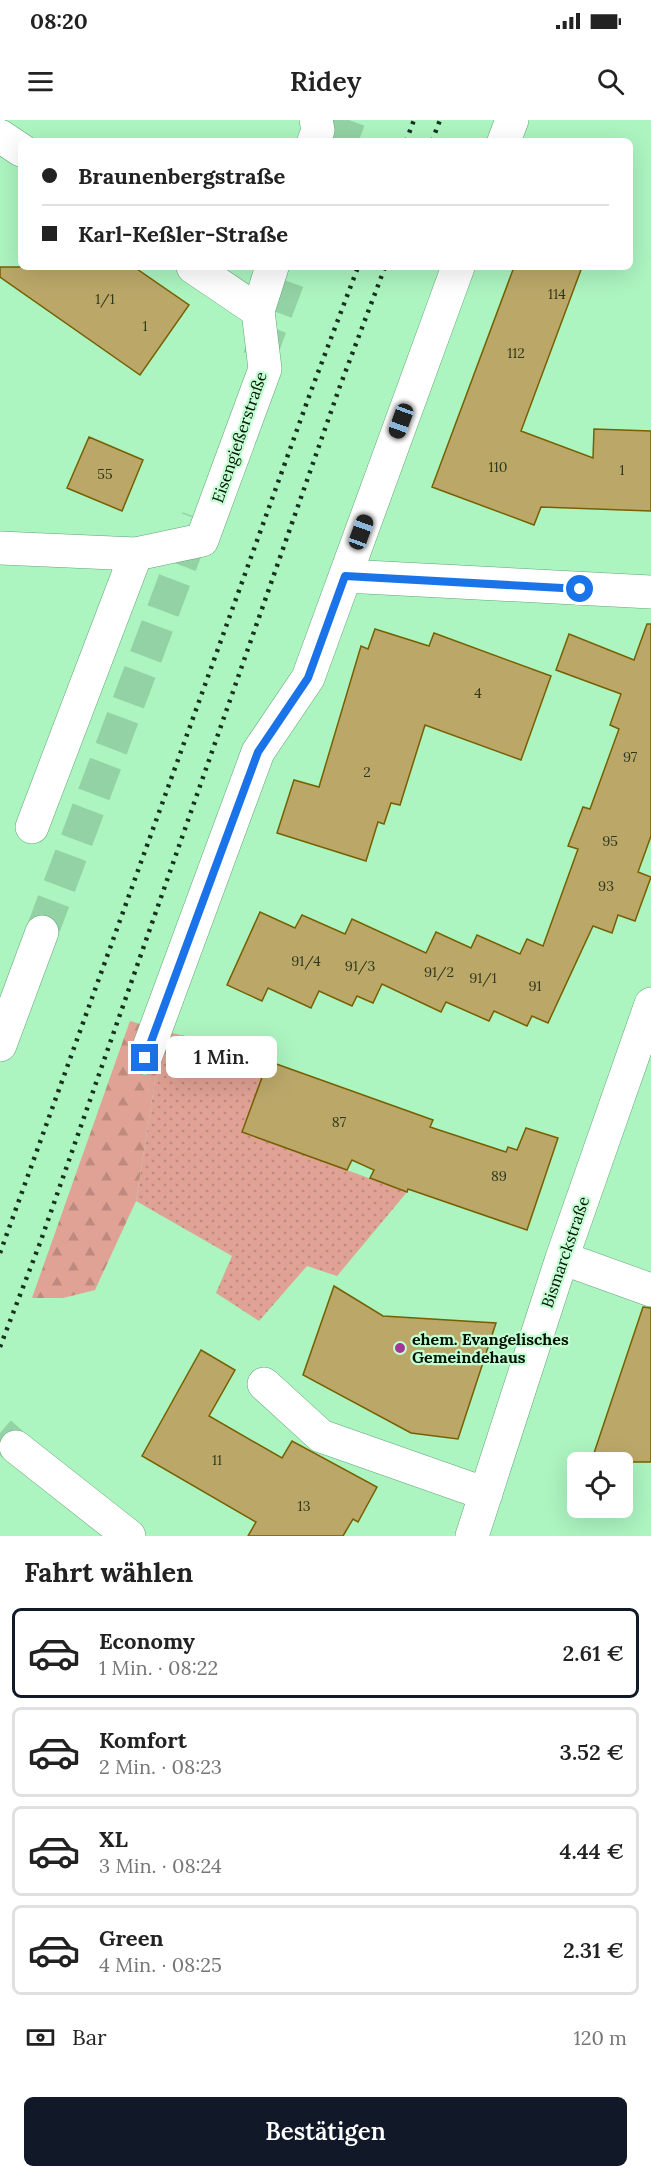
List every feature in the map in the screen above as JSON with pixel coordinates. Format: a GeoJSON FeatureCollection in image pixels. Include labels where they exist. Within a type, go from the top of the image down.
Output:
{"type":"FeatureCollection","features":[{"type":"Feature","properties":{"kind":"street"},"geometry":{"type":"LineString","coordinates":[[315,138],[318,130],[316,120]]}},
{"type":"Feature","properties":{"kind":"street"},"geometry":{"type":"LineString","coordinates":[[505,138],[512,120]]}},
{"type":"Feature","properties":{"kind":"street"},"geometry":{"type":"LineString","coordinates":[[0,136],[18,148]]}},
{"type":"Feature","properties":{"kind":"street"},"geometry":{"type":"LineString","coordinates":[[197,270],[258,311]]}},
{"type":"Feature","properties":{"kind":"street","name":"Eisengießerstraße"},"geometry":{"type":"LineString","coordinates":[[136,554],[202,540],[265,369],[258,311],[271,270]]}},
{"type":"Feature","properties":{"kind":"street"},"geometry":{"type":"LineString","coordinates":[[145,1058],[258,752],[308,678],[457,270]]}},
{"type":"Feature","properties":{"kind":"street"},"geometry":{"type":"LineString","coordinates":[[0,548],[136,554],[32,827]]}},
{"type":"Feature","properties":{"kind":"street"},"geometry":{"type":"LineString","coordinates":[[345,576],[651,592]]}},
{"type":"Feature","properties":{"kind":"street"},"geometry":{"type":"LineString","coordinates":[[0,1045],[42,932]]}},
{"type":"Feature","properties":{"kind":"street","name":"Bismarckstraße"},"geometry":{"type":"LineString","coordinates":[[472,1536],[562,1258],[651,1004]]}},
{"type":"Feature","properties":{"kind":"street"},"geometry":{"type":"LineString","coordinates":[[562,1258],[651,1290]]}},
{"type":"Feature","properties":{"kind":"street"},"geometry":{"type":"LineString","coordinates":[[264,1384],[321,1436],[486,1494]]}},
{"type":"Feature","properties":{"kind":"street"},"geometry":{"type":"LineString","coordinates":[[16,1447],[129,1536]]}},
{"type":"Feature","properties":{"kind":"green space"},"geometry":{"type":"Polygon","coordinates":[[[130,1021],[163,1031],[136,1201],[95,1290],[63,1298],[32,1298],[130,1021]]]}},
{"type":"Feature","properties":{"kind":"green space"},"geometry":{"type":"Polygon","coordinates":[[[163,1031],[262,1053],[268,1061],[242,1132],[407,1192],[337,1276],[307,1266],[259,1321],[216,1293],[232,1256],[136,1201],[163,1031]]]}},
{"type":"Feature","properties":{"kind":"building"},"geometry":{"type":"Polygon","coordinates":[[[0,267],[18,267],[18,270],[138,270],[189,305],[140,375],[0,277],[0,267]]]}},
{"type":"Feature","properties":{"kind":"building"},"geometry":{"type":"Polygon","coordinates":[[[513,270],[581,270],[521,431],[593,458],[594,429],[651,431],[651,511],[541,507],[534,525],[432,487],[513,270]]]}},
{"type":"Feature","properties":{"kind":"building"},"geometry":{"type":"Polygon","coordinates":[[[89,437],[143,460],[122,511],[67,488],[89,437]]]}},
{"type":"Feature","properties":{"kind":"building"},"geometry":{"type":"Polygon","coordinates":[[[647,624],[651,624],[651,836],[638,872],[651,877],[635,921],[618,915],[612,933],[593,926],[548,1023],[532,1016],[527,1026],[494,1011],[489,1021],[446,1002],[441,1012],[382,984],[373,1003],[357,996],[352,1006],[319,991],[311,1008],[268,988],[262,1001],[227,985],[260,912],[295,928],[302,915],[345,934],[352,919],[426,953],[436,932],[471,948],[477,935],[520,954],[527,939],[543,946],[578,849],[568,846],[583,807],[590,809],[619,729],[610,725],[621,694],[556,670],[569,634],[634,660],[647,624]]]}},
{"type":"Feature","properties":{"kind":"building"},"geometry":{"type":"Polygon","coordinates":[[[375,629],[429,646],[434,633],[551,676],[521,760],[425,725],[400,805],[391,803],[384,824],[378,822],[366,861],[277,833],[294,780],[319,787],[361,646],[368,649],[375,629]]]}},
{"type":"Feature","properties":{"kind":"building"},"geometry":{"type":"Polygon","coordinates":[[[268,1061],[433,1120],[430,1127],[506,1152],[508,1147],[517,1150],[526,1128],[558,1138],[527,1230],[370,1178],[374,1170],[352,1160],[347,1170],[242,1132],[268,1061]]]}},
{"type":"Feature","properties":{"kind":"building","name":"ehem. Evangelisches Gemeindehaus"},"geometry":{"type":"Polygon","coordinates":[[[334,1286],[383,1316],[496,1323],[458,1439],[411,1433],[303,1375],[334,1286]]]}},
{"type":"Feature","properties":{"kind":"building"},"geometry":{"type":"Polygon","coordinates":[[[643,1307],[651,1308],[651,1462],[633,1462],[633,1452],[594,1452],[643,1307]]]}},
{"type":"Feature","properties":{"kind":"building"},"geometry":{"type":"Polygon","coordinates":[[[201,1350],[235,1370],[209,1416],[282,1458],[292,1441],[377,1487],[358,1522],[353,1519],[343,1536],[248,1536],[256,1522],[142,1456],[201,1350]]]}},
{"type":"Feature","properties":{"kind":"tunnel"},"geometry":{"type":"LineString","coordinates":[[342,138],[349,120]]}},
{"type":"Feature","properties":{"kind":"tunnel"},"geometry":{"type":"LineString","coordinates":[[259,358],[292,270]]}},
{"type":"Feature","properties":{"kind":"tunnel"},"geometry":{"type":"LineString","coordinates":[[42,932],[198,518]]}},
{"type":"Feature","properties":{"kind":"tunnel"},"geometry":{"type":"LineString","coordinates":[[0,1433],[16,1447]]}},
{"type":"Feature","properties":{"kind":"railway"},"geometry":{"type":"LineString","coordinates":[[407,138],[414,120]]}},
{"type":"Feature","properties":{"kind":"railway"},"geometry":{"type":"LineString","coordinates":[[433,138],[440,120]]}},
{"type":"Feature","properties":{"kind":"railway"},"geometry":{"type":"LineString","coordinates":[[0,1253],[311,391],[357,270]]}},
{"type":"Feature","properties":{"kind":"railway"},"geometry":{"type":"LineString","coordinates":[[0,1347],[40,1243],[340,386],[384,270]]}},
{"type":"Feature","properties":{"kind":"place","name":"ehem. Evangelisches Gemeindehaus"},"geometry":{"type":"Point","coordinates":[400,1348]}},
{"type":"Feature","properties":{"kind":"route"},"geometry":{"type":"LineString","coordinates":[[145,1058],[258,752],[308,678],[345,576],[580,589]]}}]}
